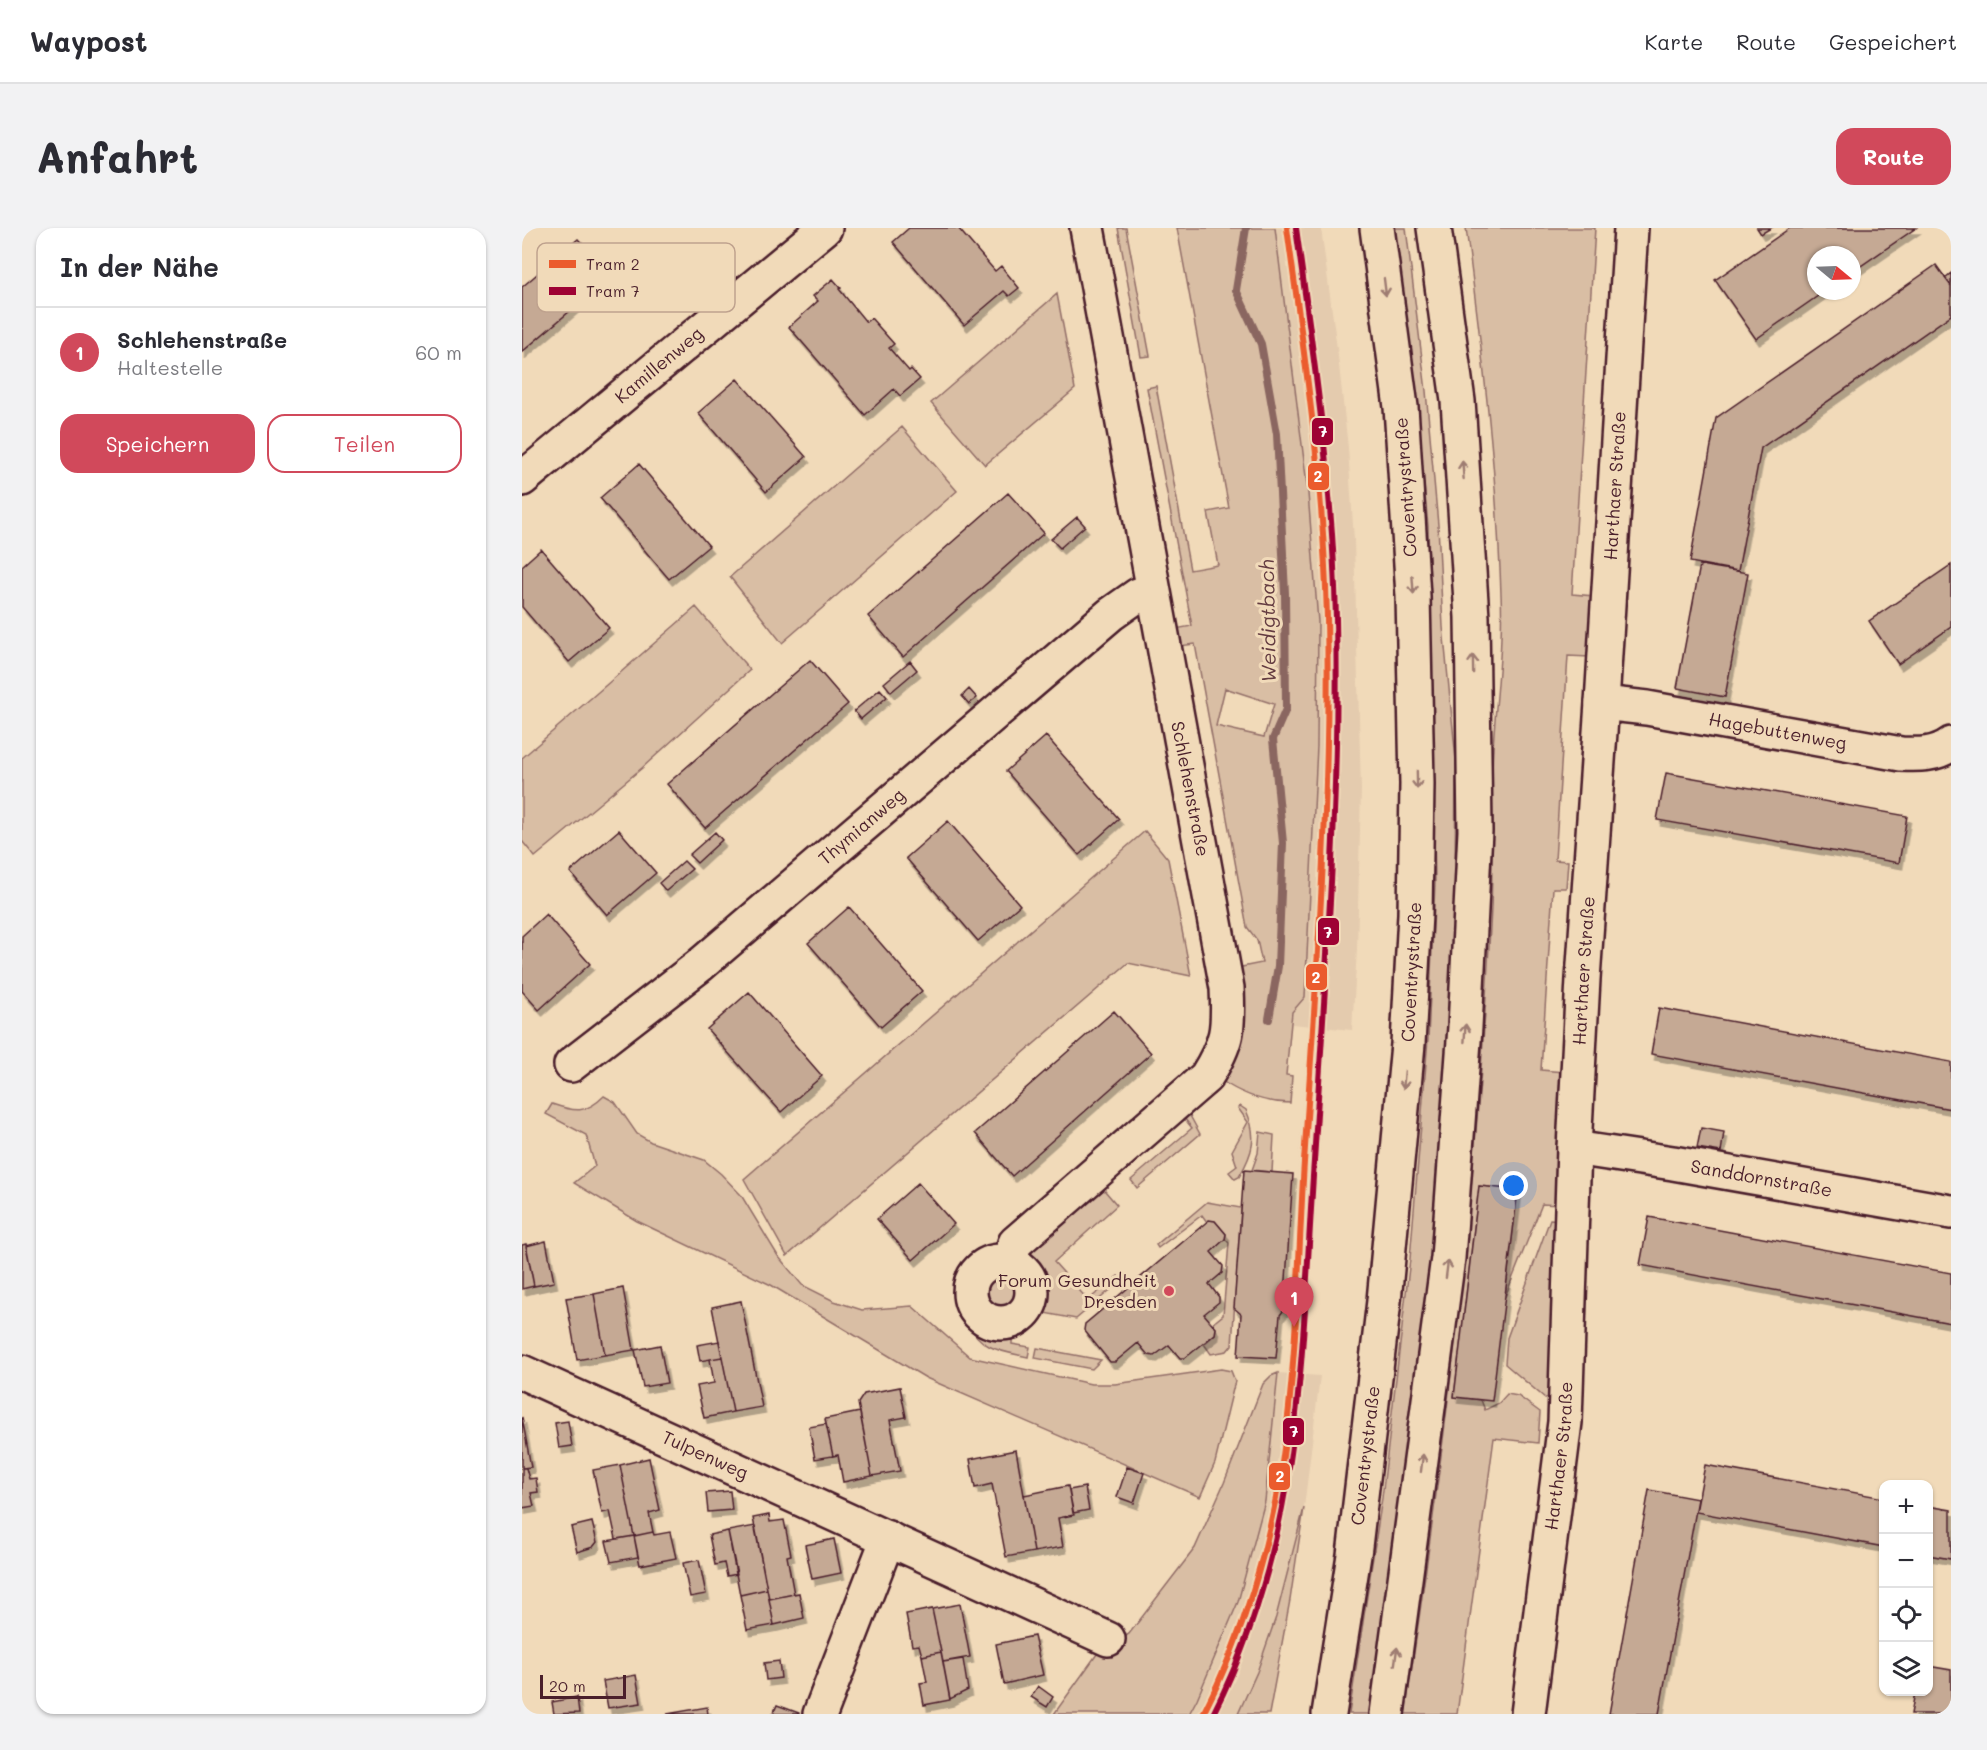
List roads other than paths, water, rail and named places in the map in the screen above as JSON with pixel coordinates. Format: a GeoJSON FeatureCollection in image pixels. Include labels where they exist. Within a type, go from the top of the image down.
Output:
{"type":"FeatureCollection","features":[{"type":"Feature","properties":{"kind":"street","name":"Kamillenweg"},"geometry":{"type":"LineString","coordinates":[[735,303],[825,228]]}},
{"type":"Feature","properties":{"kind":"street","name":"Schlehenstraße"},"geometry":{"type":"LineString","coordinates":[[1009,1263],[1015,1243],[1206,1077],[1219,1056],[1229,1026],[1227,988],[1087,228]]}},
{"type":"Feature","properties":{"kind":"street","name":"Coventrystraße"},"geometry":{"type":"LineString","coordinates":[[1329,1714],[1354,1555],[1384,1301],[1408,1044],[1415,914],[1418,784],[1413,596],[1401,407],[1377,228]]}},
{"type":"Feature","properties":{"kind":"street"},"geometry":{"type":"LineString","coordinates":[[1387,1714],[1410,1556],[1448,1258],[1465,1028],[1475,831],[1472,617],[1458,401],[1434,228]]}},
{"type":"Feature","properties":{"kind":"street","name":"Harthaer Straße"},"geometry":{"type":"LineString","coordinates":[[1528,1714],[1565,1422],[1582,979],[1602,704],[1631,228]]}},
{"type":"Feature","properties":{"kind":"street","name":"Kamillenweg"},"geometry":{"type":"LineString","coordinates":[[522,479],[724,312]]}},
{"type":"Feature","properties":{"kind":"street","name":"Thymianweg"},"geometry":{"type":"LineString","coordinates":[[571,1065],[699,966],[1110,614],[1138,595],[1153,592]]}},
{"type":"Feature","properties":{"kind":"street","name":"Hagebuttenweg"},"geometry":{"type":"LineString","coordinates":[[1602,704],[1647,708],[1901,754],[1929,753],[1944,749],[1951,744]]}},
{"type":"Feature","properties":{"kind":"street","name":"Sanddornstraße"},"geometry":{"type":"LineString","coordinates":[[1574,1148],[1951,1212]]}},
{"type":"Feature","properties":{"kind":"street","name":"Tulpenweg"},"geometry":{"type":"LineString","coordinates":[[522,1372],[1108,1639]]}},
{"type":"Feature","properties":{"kind":"street"},"geometry":{"type":"LineString","coordinates":[[822,1709],[888,1538]]}},
{"type":"Feature","properties":{"kind":"waterway","name":"Weidigtbach"},"geometry":{"type":"LineString","coordinates":[[1246,228],[1236,290],[1261,344],[1277,434],[1285,593],[1286,709],[1273,739],[1283,843],[1278,966],[1269,1019]]}},
{"type":"Feature","properties":{"kind":"tram line","name":"2"},"geometry":{"type":"LineString","coordinates":[[1203,1714],[1230,1654],[1253,1591],[1270,1527],[1282,1463],[1294,1350],[1322,890],[1328,686],[1325,569],[1313,423],[1287,228]]}},
{"type":"Feature","properties":{"kind":"tram line","name":"7"},"geometry":{"type":"LineString","coordinates":[[1213,1714],[1243,1648],[1265,1581],[1281,1512],[1292,1444],[1300,1374],[1327,958],[1336,754],[1334,569],[1322,423],[1296,228]]}},
{"type":"Feature","properties":{"kind":"place","name":"Forum Gesundheit Dresden"},"geometry":{"type":"Point","coordinates":[1169,1291]}},
{"type":"Feature","properties":{"kind":"place","name":"Schlehenstraße"},"geometry":{"type":"Point","coordinates":[1294,1327]}}]}
